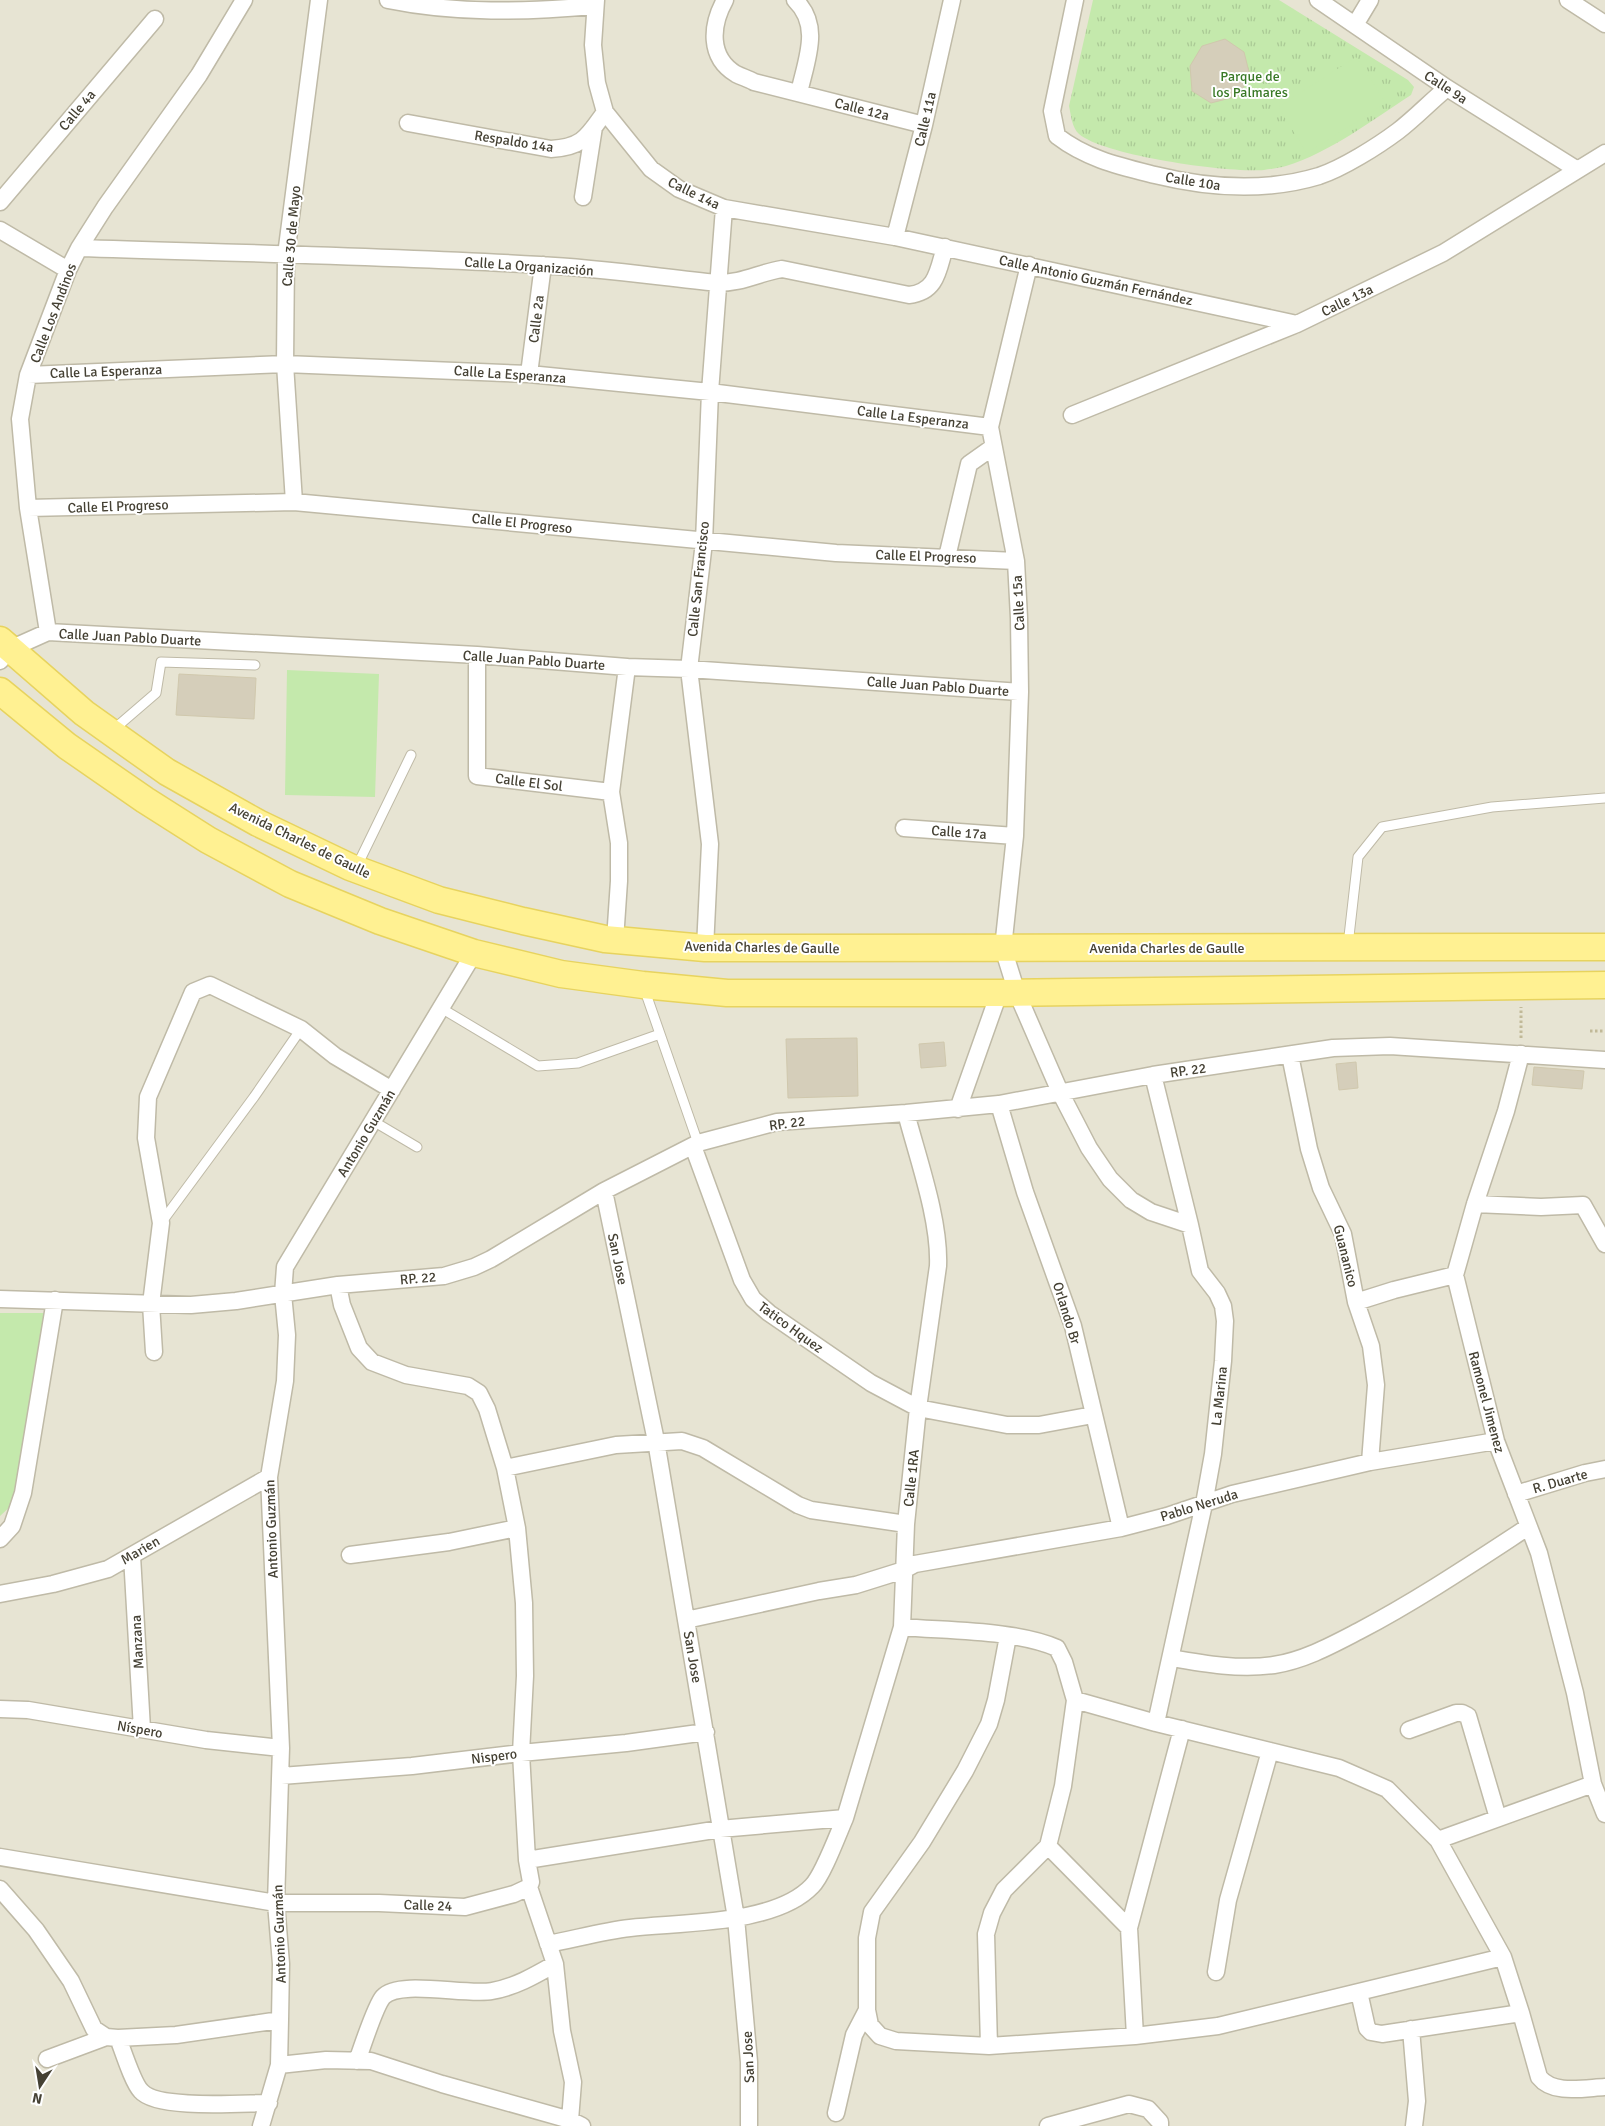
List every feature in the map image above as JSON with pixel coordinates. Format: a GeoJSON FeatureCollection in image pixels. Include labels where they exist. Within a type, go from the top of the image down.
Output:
{"type":"FeatureCollection","features":[{"type":"Feature","properties":{"kind":"main road","name":"Avenida Charles de Gaulle"},"geometry":{"type":"LineString","coordinates":[[3,650],[167,772],[258,823],[356,869],[439,900],[532,923],[616,940],[705,948],[1605,947]]}},
{"type":"Feature","properties":{"kind":"main road"},"geometry":{"type":"LineString","coordinates":[[0,691],[67,746],[145,800],[208,840],[290,884],[380,921],[474,954],[561,974],[643,985],[727,993],[1008,993],[1605,985]]}},
{"type":"Feature","properties":{"kind":"street","name":"Calle Los Andinos"},"geometry":{"type":"LineString","coordinates":[[48,632],[28,508],[20,419],[28,375],[68,270],[79,248],[105,207],[199,75],[244,0]]}},
{"type":"Feature","properties":{"kind":"street","name":"Calle 30 de Mayo"},"geometry":{"type":"LineString","coordinates":[[294,502],[285,364],[286,255],[319,0]]}},
{"type":"Feature","properties":{"kind":"street","name":"Calle 12a"},"geometry":{"type":"LineString","coordinates":[[725,0],[713,28],[715,44],[723,62],[735,74],[754,82],[924,125]]}},
{"type":"Feature","properties":{"kind":"street"},"geometry":{"type":"LineString","coordinates":[[795,0],[805,9],[810,21],[810,36],[799,93]]}},
{"type":"Feature","properties":{"kind":"street","name":"Calle 10a"},"geometry":{"type":"LineString","coordinates":[[1075,0],[1052,111],[1057,136],[1069,145],[1096,158],[1178,180],[1225,187],[1273,185],[1320,175],[1366,153],[1398,131],[1446,88]]}},
{"type":"Feature","properties":{"kind":"street","name":"Calle 9a"},"geometry":{"type":"LineString","coordinates":[[1318,0],[1446,88],[1576,169]]}},
{"type":"Feature","properties":{"kind":"street"},"geometry":{"type":"LineString","coordinates":[[1355,25],[1370,0]]}},
{"type":"Feature","properties":{"kind":"street"},"geometry":{"type":"LineString","coordinates":[[1568,0],[1605,24]]}},
{"type":"Feature","properties":{"kind":"street"},"geometry":{"type":"LineString","coordinates":[[396,1],[459,10],[540,11],[595,3]]}},
{"type":"Feature","properties":{"kind":"street","name":"Calle 14a"},"geometry":{"type":"LineString","coordinates":[[595,3],[594,54],[597,83],[605,112],[651,168],[679,189],[724,208],[895,237]]}},
{"type":"Feature","properties":{"kind":"street","name":"Calle 11a"},"geometry":{"type":"LineString","coordinates":[[895,237],[924,125],[950,3]]}},
{"type":"Feature","properties":{"kind":"street","name":"Calle 4a"},"geometry":{"type":"LineString","coordinates":[[0,202],[155,18]]}},
{"type":"Feature","properties":{"kind":"street","name":"Respaldo 14a"},"geometry":{"type":"LineString","coordinates":[[408,123],[551,149],[570,148],[586,138],[605,112]]}},
{"type":"Feature","properties":{"kind":"street"},"geometry":{"type":"LineString","coordinates":[[583,197],[594,127]]}},
{"type":"Feature","properties":{"kind":"street","name":"Calle 13a"},"geometry":{"type":"LineString","coordinates":[[1072,416],[1297,324],[1443,253],[1576,169],[1605,153]]}},
{"type":"Feature","properties":{"kind":"street","name":"Calle San Francisco"},"geometry":{"type":"LineString","coordinates":[[705,948],[710,844],[689,669],[704,542],[710,392],[724,208]]}},
{"type":"Feature","properties":{"kind":"street"},"geometry":{"type":"LineString","coordinates":[[0,230],[68,270]]}},
{"type":"Feature","properties":{"kind":"street","name":"Calle Antonio Guzmán Fernández"},"geometry":{"type":"LineString","coordinates":[[895,237],[1297,324]]}},
{"type":"Feature","properties":{"kind":"street","name":"Calle La Organización"},"geometry":{"type":"LineString","coordinates":[[79,248],[342,255],[543,265],[735,283],[766,272],[782,269],[898,294],[920,294],[935,280],[945,247]]}},
{"type":"Feature","properties":{"kind":"street","name":"Calle 2a"},"geometry":{"type":"LineString","coordinates":[[529,374],[543,265]]}},
{"type":"Feature","properties":{"kind":"street","name":"Calle 15a"},"geometry":{"type":"LineString","coordinates":[[1003,948],[1014,836],[1020,692],[1019,618],[1016,561],[990,427],[1029,265]]}},
{"type":"Feature","properties":{"kind":"street","name":"Calle La Esperanza"},"geometry":{"type":"LineString","coordinates":[[28,375],[285,364],[529,374],[710,392],[990,427]]}},
{"type":"Feature","properties":{"kind":"street"},"geometry":{"type":"LineString","coordinates":[[947,557],[969,464],[993,446]]}},
{"type":"Feature","properties":{"kind":"street","name":"Calle El Progreso"},"geometry":{"type":"LineString","coordinates":[[28,508],[294,502],[836,553],[1016,561]]}},
{"type":"Feature","properties":{"kind":"street"},"geometry":{"type":"LineString","coordinates":[[3,650],[48,632]]}},
{"type":"Feature","properties":{"kind":"street","name":"Calle Juan Pablo Duarte"},"geometry":{"type":"LineString","coordinates":[[48,632],[477,655],[627,668],[689,669],[1020,692]]}},
{"type":"Feature","properties":{"kind":"street","name":"Calle El Sol"},"geometry":{"type":"LineString","coordinates":[[477,655],[477,776],[611,792]]}},
{"type":"Feature","properties":{"kind":"street"},"geometry":{"type":"LineString","coordinates":[[616,940],[620,881],[619,843],[611,792],[627,668]]}},
{"type":"Feature","properties":{"kind":"street","name":"Calle 17a"},"geometry":{"type":"LineString","coordinates":[[904,828],[1014,836]]}},
{"type":"Feature","properties":{"kind":"street"},"geometry":{"type":"LineString","coordinates":[[1003,948],[1008,993],[1089,1148],[1110,1179],[1131,1200],[1151,1212],[1190,1225]]}},
{"type":"Feature","properties":{"kind":"street","name":"Antonio Guzmán"},"geometry":{"type":"LineString","coordinates":[[261,2126],[279,2065],[281,1964],[276,1902],[281,1748],[269,1477],[285,1381],[287,1335],[282,1294],[285,1267],[474,954]]}},
{"type":"Feature","properties":{"kind":"street"},"geometry":{"type":"LineString","coordinates":[[154,1352],[151,1304],[161,1223],[146,1138],[148,1097],[193,992],[210,985],[301,1029],[335,1056],[392,1090]]}},
{"type":"Feature","properties":{"kind":"street"},"geometry":{"type":"LineString","coordinates":[[958,1109],[1008,993]]}},
{"type":"Feature","properties":{"kind":"street","name":"RP. 22"},"geometry":{"type":"LineString","coordinates":[[0,1299],[191,1305],[338,1285],[444,1276],[474,1267],[504,1252],[604,1191],[696,1145],[777,1122],[906,1114],[999,1104],[1153,1075],[1333,1048],[1377,1046],[1605,1060]]}},
{"type":"Feature","properties":{"kind":"street","name":"Ramonel Jimenez"},"geometry":{"type":"LineString","coordinates":[[1520,1054],[1506,1111],[1475,1204],[1455,1275],[1496,1441],[1539,1553],[1558,1623],[1593,1784],[1605,1814]]}},
{"type":"Feature","properties":{"kind":"street","name":"Guananico"},"geometry":{"type":"LineString","coordinates":[[1290,1055],[1309,1149],[1321,1188],[1343,1234],[1356,1302],[1374,1361],[1375,1403],[1370,1462]]}},
{"type":"Feature","properties":{"kind":"street","name":"La Marina"},"geometry":{"type":"LineString","coordinates":[[1153,1075],[1200,1271],[1217,1293],[1223,1306],[1225,1321],[1213,1454],[1172,1658],[1156,1723]]}},
{"type":"Feature","properties":{"kind":"street","name":"Orlando Br"},"geometry":{"type":"LineString","coordinates":[[999,1104],[1025,1192],[1073,1326],[1121,1528]]}},
{"type":"Feature","properties":{"kind":"street","name":"Calle 1RA"},"geometry":{"type":"LineString","coordinates":[[548,1944],[628,1928],[736,1918],[770,1910],[794,1900],[813,1885],[845,1818],[902,1628],[906,1524],[918,1408],[938,1266],[939,1248],[906,1114]]}},
{"type":"Feature","properties":{"kind":"street","name":"Tatico Hquez"},"geometry":{"type":"LineString","coordinates":[[696,1145],[742,1280],[753,1299],[769,1313],[871,1383],[918,1408],[1007,1425],[1039,1425],[1093,1414]]}},
{"type":"Feature","properties":{"kind":"street","name":"San Jose"},"geometry":{"type":"LineString","coordinates":[[604,1191],[656,1441],[736,1918],[749,2062],[749,2126]]}},
{"type":"Feature","properties":{"kind":"street"},"geometry":{"type":"LineString","coordinates":[[1475,1204],[1541,1207],[1583,1205],[1605,1244]]}},
{"type":"Feature","properties":{"kind":"street"},"geometry":{"type":"LineString","coordinates":[[1356,1302],[1394,1290],[1455,1275]]}},
{"type":"Feature","properties":{"kind":"street"},"geometry":{"type":"LineString","coordinates":[[279,2065],[326,2060],[371,2061],[576,2123],[573,2082],[562,2031],[555,1964],[529,1887],[531,1882],[527,1860],[521,1753],[525,1676],[524,1603],[517,1528],[505,1468],[486,1409],[479,1394],[468,1386],[406,1374],[372,1362],[359,1348],[342,1305],[338,1285]]}},
{"type":"Feature","properties":{"kind":"street"},"geometry":{"type":"LineString","coordinates":[[0,1539],[12,1526],[23,1493],[54,1300]]}},
{"type":"Feature","properties":{"kind":"street"},"geometry":{"type":"LineString","coordinates":[[505,1468],[616,1445],[656,1441],[682,1441],[703,1448],[794,1502],[811,1510],[906,1524]]}},
{"type":"Feature","properties":{"kind":"street","name":"Pablo Neruda"},"geometry":{"type":"LineString","coordinates":[[686,1620],[819,1591],[856,1585],[904,1570],[916,1564],[1121,1528],[1232,1494],[1370,1462],[1496,1441]]}},
{"type":"Feature","properties":{"kind":"street","name":"R. Duarte"},"geometry":{"type":"LineString","coordinates":[[1516,1494],[1585,1473],[1605,1469]]}},
{"type":"Feature","properties":{"kind":"street","name":"Marien"},"geometry":{"type":"LineString","coordinates":[[0,1594],[53,1584],[108,1569],[269,1477]]}},
{"type":"Feature","properties":{"kind":"street"},"geometry":{"type":"LineString","coordinates":[[1172,1658],[1208,1664],[1246,1666],[1281,1663],[1312,1654],[1391,1615],[1528,1527]]}},
{"type":"Feature","properties":{"kind":"street"},"geometry":{"type":"LineString","coordinates":[[350,1555],[449,1542],[517,1528]]}},
{"type":"Feature","properties":{"kind":"street","name":"Manzana"},"geometry":{"type":"LineString","coordinates":[[132,1556],[142,1729]]}},
{"type":"Feature","properties":{"kind":"street"},"geometry":{"type":"LineString","coordinates":[[902,1628],[1008,1636],[1044,1642],[1057,1648],[1064,1662],[1075,1700],[1063,1786],[1048,1846],[1004,1890],[992,1913],[986,1934],[989,2046]]}},
{"type":"Feature","properties":{"kind":"street"},"geometry":{"type":"LineString","coordinates":[[1008,1636],[989,1724],[965,1771],[922,1842],[872,1912],[867,1938],[867,2010],[870,2025],[880,2036],[896,2041],[989,2046],[1135,2036],[1218,2026],[1502,1957]]}},
{"type":"Feature","properties":{"kind":"street"},"geometry":{"type":"LineString","coordinates":[[1075,1700],[1156,1723],[1339,1768],[1387,1789],[1438,1840],[1502,1957],[1521,2012],[1539,2077],[1545,2085],[1556,2088],[1605,2087]]}},
{"type":"Feature","properties":{"kind":"street","name":"Níspero"},"geometry":{"type":"LineString","coordinates":[[0,1709],[28,1710],[206,1740],[281,1748]]}},
{"type":"Feature","properties":{"kind":"street"},"geometry":{"type":"LineString","coordinates":[[1409,1730],[1456,1712],[1462,1712],[1468,1716],[1498,1818]]}},
{"type":"Feature","properties":{"kind":"street"},"geometry":{"type":"LineString","coordinates":[[1135,2036],[1129,1928],[1182,1729]]}},
{"type":"Feature","properties":{"kind":"street","name":"Nispero"},"geometry":{"type":"LineString","coordinates":[[281,1776],[403,1767],[616,1744],[706,1732]]}},
{"type":"Feature","properties":{"kind":"street"},"geometry":{"type":"LineString","coordinates":[[1216,1972],[1228,1900],[1270,1751]]}},
{"type":"Feature","properties":{"kind":"street"},"geometry":{"type":"LineString","coordinates":[[1438,1840],[1593,1784]]}},
{"type":"Feature","properties":{"kind":"street"},"geometry":{"type":"LineString","coordinates":[[527,1860],[720,1829],[845,1818]]}},
{"type":"Feature","properties":{"kind":"street"},"geometry":{"type":"LineString","coordinates":[[1048,1846],[1129,1928]]}},
{"type":"Feature","properties":{"kind":"street","name":"Calle 24"},"geometry":{"type":"LineString","coordinates":[[0,1857],[276,1902],[379,1903],[464,1907],[514,1894],[529,1887]]}},
{"type":"Feature","properties":{"kind":"street"},"geometry":{"type":"LineString","coordinates":[[0,1889],[36,1930],[71,1981],[94,2029],[112,2038],[140,2091],[150,2099],[170,2103],[269,2103]]}},
{"type":"Feature","properties":{"kind":"street"},"geometry":{"type":"LineString","coordinates":[[357,2061],[383,1997],[396,1989],[487,1992],[521,1984],[555,1964]]}},
{"type":"Feature","properties":{"kind":"street"},"geometry":{"type":"LineString","coordinates":[[1359,1992],[1367,2028],[1371,2032],[1382,2034],[1521,2012]]}},
{"type":"Feature","properties":{"kind":"street"},"geometry":{"type":"LineString","coordinates":[[836,2113],[854,2034],[867,2010]]}},
{"type":"Feature","properties":{"kind":"street"},"geometry":{"type":"LineString","coordinates":[[47,2059],[112,2038],[176,2035],[280,2020]]}},
{"type":"Feature","properties":{"kind":"street"},"geometry":{"type":"LineString","coordinates":[[1411,2029],[1417,2102],[1414,2126]]}},
{"type":"Feature","properties":{"kind":"street"},"geometry":{"type":"LineString","coordinates":[[1048,2126],[1129,2104],[1148,2108],[1160,2122],[1160,2126]]}},
{"type":"Feature","properties":{"kind":"lane"},"geometry":{"type":"LineString","coordinates":[[111,732],[156,693],[160,662],[255,665]]}},
{"type":"Feature","properties":{"kind":"lane"},"geometry":{"type":"LineString","coordinates":[[356,869],[411,755]]}},
{"type":"Feature","properties":{"kind":"lane"},"geometry":{"type":"LineString","coordinates":[[1347,948],[1358,857],[1382,827],[1492,807],[1605,798]]}},
{"type":"Feature","properties":{"kind":"lane"},"geometry":{"type":"LineString","coordinates":[[643,985],[696,1145]]}},
{"type":"Feature","properties":{"kind":"lane"},"geometry":{"type":"LineString","coordinates":[[441,1008],[538,1066],[578,1063],[660,1034]]}},
{"type":"Feature","properties":{"kind":"lane"},"geometry":{"type":"LineString","coordinates":[[161,1223],[254,1097],[301,1029]]}},
{"type":"Feature","properties":{"kind":"lane"},"geometry":{"type":"LineString","coordinates":[[373,1121],[417,1147]]}},
{"type":"Feature","properties":{"kind":"path"},"geometry":{"type":"LineString","coordinates":[[1520,1054],[1521,986]]}},
{"type":"Feature","properties":{"kind":"path"},"geometry":{"type":"LineString","coordinates":[[1590,1031],[1605,1032]]}},
{"type":"Feature","properties":{"kind":"shaded area"},"geometry":{"type":"Polygon","coordinates":[[[0,0],[1605,0],[1605,2126],[0,2126],[0,0]]]}},
{"type":"Feature","properties":{"kind":"green space","name":"Parque de los Palmares"},"geometry":{"type":"Polygon","coordinates":[[[1093,0],[1279,0],[1408,80],[1414,87],[1411,95],[1351,135],[1319,153],[1286,166],[1264,170],[1224,169],[1140,156],[1114,149],[1093,142],[1079,134],[1073,125],[1069,106],[1093,0]]]}},
{"type":"Feature","properties":{"kind":"green space"},"geometry":{"type":"Polygon","coordinates":[[[1356,57],[1386,103],[1307,153],[1278,107],[1356,57]]]}},
{"type":"Feature","properties":{"kind":"green space"},"geometry":{"type":"Polygon","coordinates":[[[287,670],[379,674],[375,797],[285,795],[287,670]]]}},
{"type":"Feature","properties":{"kind":"green space"},"geometry":{"type":"Polygon","coordinates":[[[0,1313],[44,1313],[14,1503],[0,1516],[0,1313]]]}},
{"type":"Feature","properties":{"kind":"building"},"geometry":{"type":"Polygon","coordinates":[[[1225,39],[1244,52],[1250,76],[1238,96],[1211,103],[1192,91],[1190,66],[1202,46],[1225,39]]]}},
{"type":"Feature","properties":{"kind":"building"},"geometry":{"type":"Polygon","coordinates":[[[179,674],[256,678],[254,719],[176,715],[179,674]]]}},
{"type":"Feature","properties":{"kind":"building"},"geometry":{"type":"Polygon","coordinates":[[[857,1038],[858,1096],[788,1098],[786,1039],[857,1038]]]}},
{"type":"Feature","properties":{"kind":"building"},"geometry":{"type":"Polygon","coordinates":[[[944,1042],[946,1066],[921,1068],[919,1044],[944,1042]]]}},
{"type":"Feature","properties":{"kind":"building"},"geometry":{"type":"Polygon","coordinates":[[[1356,1062],[1358,1088],[1339,1090],[1336,1064],[1356,1062]]]}},
{"type":"Feature","properties":{"kind":"building"},"geometry":{"type":"Polygon","coordinates":[[[1534,1067],[1584,1071],[1582,1089],[1532,1085],[1534,1067]]]}}]}
